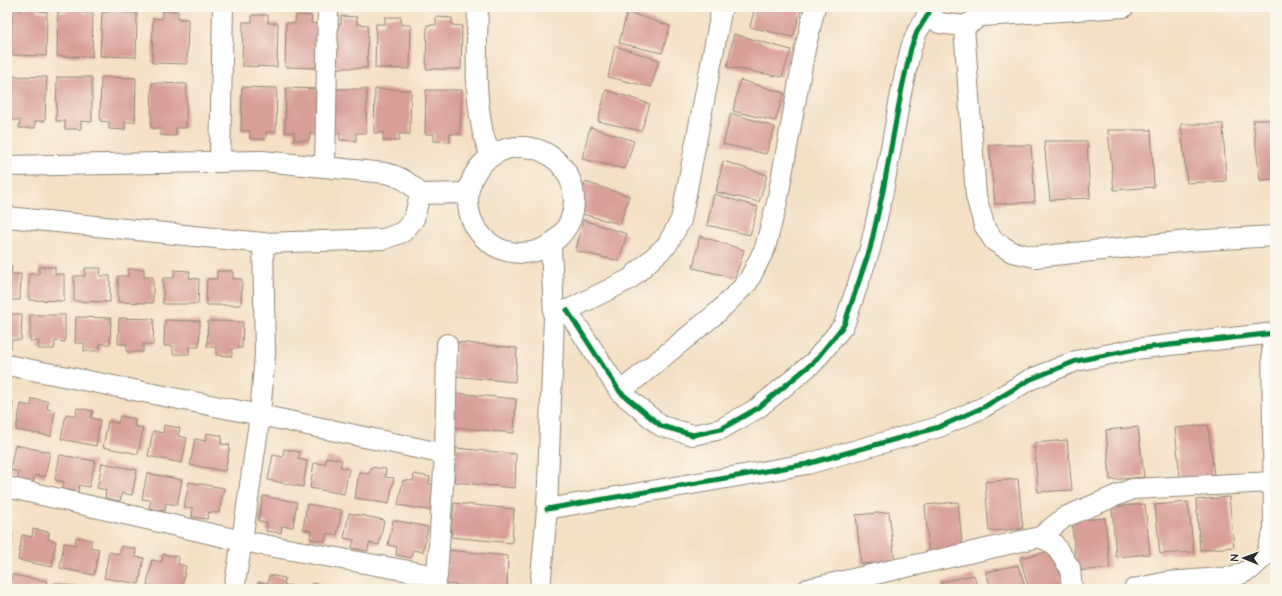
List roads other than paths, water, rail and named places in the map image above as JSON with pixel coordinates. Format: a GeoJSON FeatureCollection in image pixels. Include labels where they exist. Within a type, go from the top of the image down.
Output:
{"type":"FeatureCollection","features":[{"type":"Feature","properties":{"kind":"street"},"geometry":{"type":"LineString","coordinates":[[220,162],[223,7]]}},
{"type":"Feature","properties":{"kind":"street"},"geometry":{"type":"LineString","coordinates":[[325,167],[328,7]]}},
{"type":"Feature","properties":{"kind":"street"},"geometry":{"type":"LineString","coordinates":[[478,7],[476,76],[477,98],[482,129],[490,157]]}},
{"type":"Feature","properties":{"kind":"street"},"geometry":{"type":"LineString","coordinates":[[561,314],[630,279],[667,245],[681,220],[722,7]]}},
{"type":"Feature","properties":{"kind":"street"},"geometry":{"type":"LineString","coordinates":[[620,392],[718,312],[748,282],[765,248],[777,202],[805,49],[815,7]]}},
{"type":"Feature","properties":{"kind":"street"},"geometry":{"type":"LineString","coordinates":[[561,314],[620,392],[662,426],[693,435],[721,429],[758,408],[814,362],[844,326],[870,249],[911,48],[927,10],[938,23],[964,26],[984,12],[1124,7]]}},
{"type":"Feature","properties":{"kind":"street"},"geometry":{"type":"LineString","coordinates":[[964,26],[976,196],[984,225],[994,241],[1012,252],[1035,257],[1188,241],[1275,236]]}},
{"type":"Feature","properties":{"kind":"street"},"geometry":{"type":"LineString","coordinates":[[536,147],[562,164],[575,192],[571,222],[551,246],[522,255],[492,247],[471,224],[467,193],[479,165],[490,157],[505,148],[536,147]]}},
{"type":"Feature","properties":{"kind":"street"},"geometry":{"type":"LineString","coordinates":[[7,166],[263,161],[385,173],[398,176],[413,185],[420,194]]}},
{"type":"Feature","properties":{"kind":"street"},"geometry":{"type":"LineString","coordinates":[[420,194],[467,193]]}},
{"type":"Feature","properties":{"kind":"street"},"geometry":{"type":"LineString","coordinates":[[7,217],[263,243],[384,239],[403,232],[414,219],[420,194]]}},
{"type":"Feature","properties":{"kind":"street"},"geometry":{"type":"LineString","coordinates":[[234,589],[260,415],[265,354],[263,243]]}},
{"type":"Feature","properties":{"kind":"street"},"geometry":{"type":"LineString","coordinates":[[540,589],[561,314],[551,246]]}},
{"type":"Feature","properties":{"kind":"street"},"geometry":{"type":"LineString","coordinates":[[547,509],[815,462],[939,427],[984,407],[1029,380],[1076,361],[1135,349],[1273,333],[1274,530],[1266,555],[1251,569],[1234,577],[1167,582],[1134,589]]}},
{"type":"Feature","properties":{"kind":"street"},"geometry":{"type":"LineString","coordinates":[[7,487],[242,541],[435,582],[445,454],[447,344]]}},
{"type":"Feature","properties":{"kind":"street"},"geometry":{"type":"LineString","coordinates":[[7,365],[260,415],[445,454]]}},
{"type":"Feature","properties":{"kind":"street"},"geometry":{"type":"LineString","coordinates":[[808,589],[1040,537],[1066,517],[1132,489],[1274,482]]}},
{"type":"Feature","properties":{"kind":"street"},"geometry":{"type":"LineString","coordinates":[[1040,537],[1054,544],[1070,568],[1072,589]]}}]}
